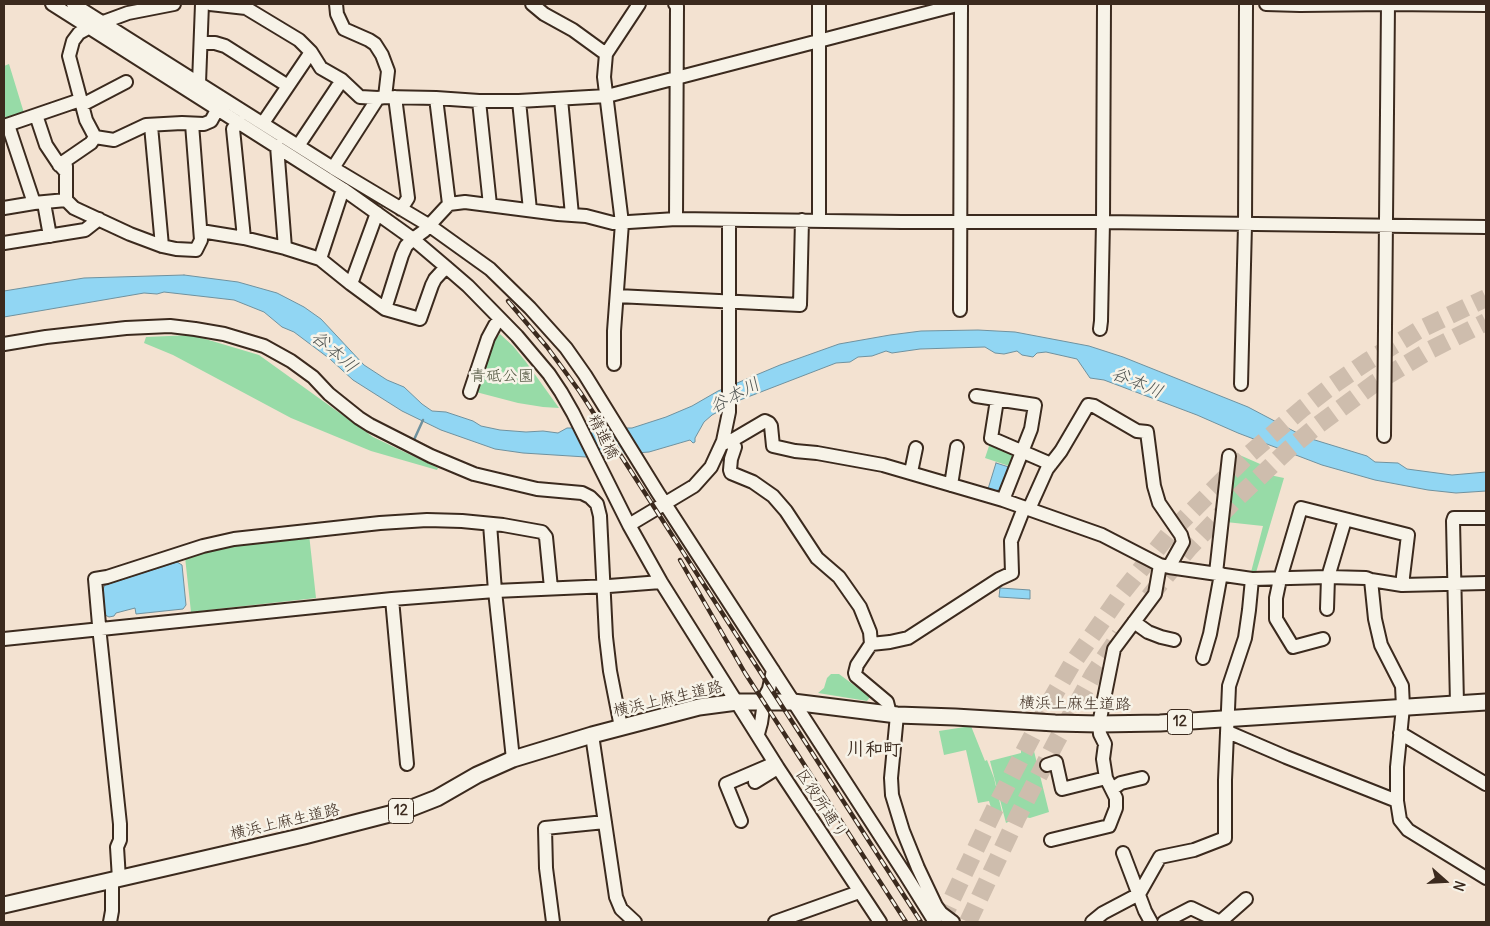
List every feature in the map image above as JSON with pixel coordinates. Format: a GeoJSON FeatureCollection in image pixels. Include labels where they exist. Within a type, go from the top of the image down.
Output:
{"type":"FeatureCollection","features":[{"type":"Feature","properties":{"kind":"main road","name":"横浜上麻生道路"},"geometry":{"type":"LineString","coordinates":[[4,905],[349,825],[409,809],[437,798],[477,775],[513,760],[620,727],[699,707],[737,702],[794,702],[894,714],[1055,723],[1160,723],[1228,726],[1403,707],[1486,702]]}},
{"type":"Feature","properties":{"kind":"street","name":"精進橋"},"geometry":{"type":"LineString","coordinates":[[52,4],[343,189],[413,239],[459,277],[517,336],[549,374],[573,412],[629,524],[662,582]]}},
{"type":"Feature","properties":{"kind":"street","name":"精進橋"},"geometry":{"type":"LineString","coordinates":[[73,4],[333,168],[430,226],[490,269],[530,308],[566,348],[773,670]]}},
{"type":"Feature","properties":{"kind":"street"},"geometry":{"type":"LineString","coordinates":[[95,137],[86,120],[69,56],[73,41],[79,33],[102,22],[128,13],[174,4]]}},
{"type":"Feature","properties":{"kind":"street"},"geometry":{"type":"LineString","coordinates":[[199,83],[202,4]]}},
{"type":"Feature","properties":{"kind":"street"},"geometry":{"type":"LineString","coordinates":[[210,4],[248,6],[299,40],[311,52],[321,68],[342,80],[360,97],[436,98],[479,101],[519,101],[607,96],[819,42],[951,5],[961,4],[960,310]]}},
{"type":"Feature","properties":{"kind":"street"},"geometry":{"type":"LineString","coordinates":[[336,4],[337,14],[344,29],[375,44],[382,55],[388,72],[386,98],[408,198],[402,209]]}},
{"type":"Feature","properties":{"kind":"street"},"geometry":{"type":"LineString","coordinates":[[532,4],[544,14],[573,30],[606,54]]}},
{"type":"Feature","properties":{"kind":"street"},"geometry":{"type":"LineString","coordinates":[[614,364],[614,331],[622,223],[604,77],[606,54],[639,4]]}},
{"type":"Feature","properties":{"kind":"street"},"geometry":{"type":"LineString","coordinates":[[675,4],[677,6],[676,219]]}},
{"type":"Feature","properties":{"kind":"street"},"geometry":{"type":"LineString","coordinates":[[819,4],[819,220]]}},
{"type":"Feature","properties":{"kind":"street"},"geometry":{"type":"LineString","coordinates":[[1100,329],[1102,321],[1104,4]]}},
{"type":"Feature","properties":{"kind":"street"},"geometry":{"type":"LineString","coordinates":[[1239,4],[1251,4]]}},
{"type":"Feature","properties":{"kind":"street"},"geometry":{"type":"LineString","coordinates":[[1241,384],[1245,225],[1246,4]]}},
{"type":"Feature","properties":{"kind":"street"},"geometry":{"type":"LineString","coordinates":[[1266,4],[1486,5]]}},
{"type":"Feature","properties":{"kind":"street"},"geometry":{"type":"LineString","coordinates":[[1384,436],[1388,4]]}},
{"type":"Feature","properties":{"kind":"street"},"geometry":{"type":"LineString","coordinates":[[201,43],[215,43],[225,46],[288,86]]}},
{"type":"Feature","properties":{"kind":"street"},"geometry":{"type":"LineString","coordinates":[[262,123],[311,52]]}},
{"type":"Feature","properties":{"kind":"street"},"geometry":{"type":"LineString","coordinates":[[298,146],[342,80]]}},
{"type":"Feature","properties":{"kind":"street"},"geometry":{"type":"LineString","coordinates":[[50,236],[39,203],[6,125],[81,103],[126,82]]}},
{"type":"Feature","properties":{"kind":"street"},"geometry":{"type":"LineString","coordinates":[[333,168],[386,98]]}},
{"type":"Feature","properties":{"kind":"street"},"geometry":{"type":"LineString","coordinates":[[436,98],[449,204]]}},
{"type":"Feature","properties":{"kind":"street"},"geometry":{"type":"LineString","coordinates":[[561,99],[572,215]]}},
{"type":"Feature","properties":{"kind":"street"},"geometry":{"type":"LineString","coordinates":[[479,101],[490,205]]}},
{"type":"Feature","properties":{"kind":"street"},"geometry":{"type":"LineString","coordinates":[[519,101],[530,210]]}},
{"type":"Feature","properties":{"kind":"street"},"geometry":{"type":"LineString","coordinates":[[95,137],[114,140],[146,125],[204,124],[211,121],[218,108]]}},
{"type":"Feature","properties":{"kind":"street"},"geometry":{"type":"LineString","coordinates":[[36,115],[46,145],[64,166],[66,200],[74,208],[130,234],[162,246],[196,250],[201,240],[192,124]]}},
{"type":"Feature","properties":{"kind":"street"},"geometry":{"type":"LineString","coordinates":[[239,122],[233,129],[244,238]]}},
{"type":"Feature","properties":{"kind":"street"},"geometry":{"type":"LineString","coordinates":[[151,126],[162,246]]}},
{"type":"Feature","properties":{"kind":"street"},"geometry":{"type":"LineString","coordinates":[[64,166],[95,137]]}},
{"type":"Feature","properties":{"kind":"street"},"geometry":{"type":"LineString","coordinates":[[277,146],[285,248]]}},
{"type":"Feature","properties":{"kind":"street"},"geometry":{"type":"LineString","coordinates":[[320,259],[343,189]]}},
{"type":"Feature","properties":{"kind":"street"},"geometry":{"type":"LineString","coordinates":[[4,208],[66,200]]}},
{"type":"Feature","properties":{"kind":"street"},"geometry":{"type":"LineString","coordinates":[[384,309],[406,246],[430,226],[449,204],[465,202],[586,216],[613,223],[676,219],[1486,227]]}},
{"type":"Feature","properties":{"kind":"street"},"geometry":{"type":"LineString","coordinates":[[351,284],[377,213]]}},
{"type":"Feature","properties":{"kind":"street"},"geometry":{"type":"LineString","coordinates":[[4,243],[85,230],[99,219]]}},
{"type":"Feature","properties":{"kind":"street"},"geometry":{"type":"LineString","coordinates":[[629,524],[689,490],[704,476],[716,458],[722,443],[729,412],[730,302],[728,220]]}},
{"type":"Feature","properties":{"kind":"street"},"geometry":{"type":"LineString","coordinates":[[617,296],[800,305],[802,220]]}},
{"type":"Feature","properties":{"kind":"street"},"geometry":{"type":"LineString","coordinates":[[200,231],[244,238],[320,259],[384,309],[420,319],[435,279],[446,267]]}},
{"type":"Feature","properties":{"kind":"street"},"geometry":{"type":"LineString","coordinates":[[470,392],[488,338],[494,325],[500,319]]}},
{"type":"Feature","properties":{"kind":"street"},"geometry":{"type":"LineString","coordinates":[[4,344],[126,328],[170,326],[224,334],[264,346],[291,361],[313,377],[349,411],[370,425],[431,456],[474,474],[537,489],[582,494],[590,497],[597,504],[600,516],[606,637],[620,727]]}},
{"type":"Feature","properties":{"kind":"street"},"geometry":{"type":"LineString","coordinates":[[976,396],[1035,405],[1031,428],[1003,500]]}},
{"type":"Feature","properties":{"kind":"street"},"geometry":{"type":"LineString","coordinates":[[997,400],[991,438],[1051,464]]}},
{"type":"Feature","properties":{"kind":"street"},"geometry":{"type":"LineString","coordinates":[[871,644],[908,638],[990,584],[1012,573],[1011,541],[1026,508],[1088,406],[1094,406],[1137,431],[1147,432],[1158,503],[1181,535],[1182,542],[1165,566],[1155,594],[1114,649],[1099,724],[1100,734],[1105,744],[1103,758],[1109,783],[1116,798],[1116,808],[1108,826],[1051,840]]}},
{"type":"Feature","properties":{"kind":"street"},"geometry":{"type":"LineString","coordinates":[[722,443],[731,441],[765,421],[771,426],[774,446],[788,450],[817,453],[883,465],[1003,500],[1102,535],[1165,566],[1252,579],[1366,578],[1402,585],[1486,583]]}},
{"type":"Feature","properties":{"kind":"street"},"geometry":{"type":"LineString","coordinates":[[735,447],[731,459],[731,473],[753,482],[767,491],[778,502],[817,558],[839,577],[860,607],[870,632],[871,644],[854,673],[888,702],[894,714],[892,795],[903,831],[936,906],[941,913],[953,922]]}},
{"type":"Feature","properties":{"kind":"street"},"geometry":{"type":"LineString","coordinates":[[950,485],[957,447]]}},
{"type":"Feature","properties":{"kind":"street"},"geometry":{"type":"LineString","coordinates":[[910,472],[916,448]]}},
{"type":"Feature","properties":{"kind":"street"},"geometry":{"type":"LineString","coordinates":[[1203,658],[1210,634],[1218,574],[1229,456]]}},
{"type":"Feature","properties":{"kind":"street"},"geometry":{"type":"LineString","coordinates":[[1323,639],[1293,646],[1276,619],[1276,598],[1280,579],[1301,508],[1408,535],[1402,585]]}},
{"type":"Feature","properties":{"kind":"street"},"geometry":{"type":"LineString","coordinates":[[1458,704],[1453,521],[1454,518],[1486,518]]}},
{"type":"Feature","properties":{"kind":"street"},"geometry":{"type":"LineString","coordinates":[[110,922],[117,847],[120,840],[120,824],[95,579],[107,577],[203,546],[251,537],[380,523],[427,520],[462,521],[517,527],[542,532],[546,537],[551,588]]}},
{"type":"Feature","properties":{"kind":"street"},"geometry":{"type":"LineString","coordinates":[[1327,609],[1328,577],[1345,520]]}},
{"type":"Feature","properties":{"kind":"street"},"geometry":{"type":"LineString","coordinates":[[490,524],[495,591],[513,760]]}},
{"type":"Feature","properties":{"kind":"street"},"geometry":{"type":"LineString","coordinates":[[1092,922],[1103,913],[1139,894],[1160,858],[1194,850],[1225,838],[1225,780],[1230,686],[1245,638],[1252,579]]}},
{"type":"Feature","properties":{"kind":"street"},"geometry":{"type":"LineString","coordinates":[[1371,580],[1372,600],[1381,645],[1402,686],[1403,707],[1397,767],[1397,801],[1400,820],[1408,830],[1486,878]]}},
{"type":"Feature","properties":{"kind":"street"},"geometry":{"type":"LineString","coordinates":[[4,638],[392,599],[495,591],[662,582]]}},
{"type":"Feature","properties":{"kind":"street","name":"区役所通り"},"geometry":{"type":"LineString","coordinates":[[662,582],[777,765],[880,922]]}},
{"type":"Feature","properties":{"kind":"street"},"geometry":{"type":"LineString","coordinates":[[392,599],[407,764]]}},
{"type":"Feature","properties":{"kind":"street"},"geometry":{"type":"LineString","coordinates":[[1134,622],[1148,632],[1174,641]]}},
{"type":"Feature","properties":{"kind":"street"},"geometry":{"type":"LineString","coordinates":[[758,734],[763,702],[769,689],[773,670]]}},
{"type":"Feature","properties":{"kind":"street","name":"区役所通り"},"geometry":{"type":"LineString","coordinates":[[773,670],[906,874],[935,922]]}},
{"type":"Feature","properties":{"kind":"street"},"geometry":{"type":"LineString","coordinates":[[1228,726],[1286,757],[1397,801]]}},
{"type":"Feature","properties":{"kind":"street"},"geometry":{"type":"LineString","coordinates":[[1400,733],[1486,784]]}},
{"type":"Feature","properties":{"kind":"street"},"geometry":{"type":"LineString","coordinates":[[592,735],[616,897],[621,909],[635,922]]}},
{"type":"Feature","properties":{"kind":"street"},"geometry":{"type":"LineString","coordinates":[[1047,765],[1056,762],[1062,789],[1121,783],[1142,778]]}},
{"type":"Feature","properties":{"kind":"street"},"geometry":{"type":"LineString","coordinates":[[755,782],[777,765]]}},
{"type":"Feature","properties":{"kind":"street"},"geometry":{"type":"LineString","coordinates":[[741,821],[726,784],[777,765]]}},
{"type":"Feature","properties":{"kind":"street"},"geometry":{"type":"LineString","coordinates":[[553,922],[546,868],[545,828],[605,822]]}},
{"type":"Feature","properties":{"kind":"street"},"geometry":{"type":"LineString","coordinates":[[1122,853],[1151,922]]}},
{"type":"Feature","properties":{"kind":"street"},"geometry":{"type":"LineString","coordinates":[[906,874],[918,868]]}},
{"type":"Feature","properties":{"kind":"street"},"geometry":{"type":"LineString","coordinates":[[775,922],[807,917],[859,892]]}},
{"type":"Feature","properties":{"kind":"street"},"geometry":{"type":"LineString","coordinates":[[1164,922],[1190,908],[1220,922],[1246,899]]}},
{"type":"Feature","properties":{"kind":"green space"},"geometry":{"type":"Polygon","coordinates":[[[9,64],[24,113],[4,119],[4,66],[9,64]]]}},
{"type":"Feature","properties":{"kind":"green space","name":"青砥公園"},"geometry":{"type":"Polygon","coordinates":[[[500,334],[526,362],[559,408],[518,403],[476,392],[488,347],[500,334]]]}},
{"type":"Feature","properties":{"kind":"green space"},"geometry":{"type":"Polygon","coordinates":[[[192,335],[259,355],[373,437],[438,468],[437,470],[371,451],[291,418],[173,355],[144,343],[146,337],[192,335]]]}},
{"type":"Feature","properties":{"kind":"green space"},"geometry":{"type":"Polygon","coordinates":[[[990,443],[1016,452],[1012,467],[985,458],[990,443]]]}},
{"type":"Feature","properties":{"kind":"green space"},"geometry":{"type":"Polygon","coordinates":[[[1235,453],[1267,467],[1265,474],[1284,478],[1255,576],[1250,576],[1263,526],[1226,522],[1232,460],[1235,453]]]}},
{"type":"Feature","properties":{"kind":"green space"},"geometry":{"type":"Polygon","coordinates":[[[309,534],[316,598],[191,612],[185,557],[220,546],[309,534]]]}},
{"type":"Feature","properties":{"kind":"green space"},"geometry":{"type":"Polygon","coordinates":[[[831,674],[839,674],[870,697],[867,701],[818,693],[824,688],[827,678],[831,674]]]}},
{"type":"Feature","properties":{"kind":"green space"},"geometry":{"type":"Polygon","coordinates":[[[971,726],[994,778],[1002,812],[993,814],[989,801],[978,803],[966,750],[944,755],[939,731],[971,726]]]}},
{"type":"Feature","properties":{"kind":"green space"},"geometry":{"type":"Polygon","coordinates":[[[1021,746],[1026,746],[1026,748],[1033,747],[1049,812],[1030,818],[1014,819],[1006,823],[990,761],[1021,753],[1021,746]]]}},
{"type":"Feature","properties":{"kind":"water","name":"谷本川"},"geometry":{"type":"Polygon","coordinates":[[[184,275],[238,282],[277,293],[304,307],[321,319],[364,365],[387,380],[404,387],[432,411],[446,412],[473,421],[481,426],[500,430],[558,433],[567,428],[632,428],[692,406],[718,391],[780,365],[839,344],[921,331],[978,330],[1015,332],[1089,346],[1123,357],[1248,407],[1305,437],[1367,456],[1375,462],[1398,463],[1407,469],[1452,475],[1486,472],[1486,491],[1456,493],[1428,490],[1375,480],[1322,465],[1104,380],[1090,378],[1077,359],[1046,352],[1037,353],[1033,357],[1022,355],[1017,351],[1004,354],[995,353],[985,347],[920,349],[892,353],[886,351],[872,356],[858,357],[850,362],[836,363],[740,400],[712,415],[704,422],[693,443],[690,440],[649,452],[586,457],[523,453],[495,449],[441,430],[402,411],[353,380],[330,359],[294,332],[282,327],[264,312],[234,300],[164,292],[157,294],[144,293],[4,317],[4,291],[84,278],[184,275]]]}},
{"type":"Feature","properties":{"kind":"water"},"geometry":{"type":"Polygon","coordinates":[[[996,463],[1012,468],[1002,492],[988,489],[996,463]]]}},
{"type":"Feature","properties":{"kind":"water"},"geometry":{"type":"Polygon","coordinates":[[[177,562],[182,565],[186,605],[183,609],[136,614],[135,608],[116,613],[114,616],[109,617],[105,615],[103,589],[105,585],[177,562]]]}},
{"type":"Feature","properties":{"kind":"water"},"geometry":{"type":"Polygon","coordinates":[[[1000,588],[1030,590],[1030,599],[999,597],[1000,588]]]}},
{"type":"Feature","properties":{"kind":"pier"},"geometry":{"type":"Polygon","coordinates":[[[591,425],[606,425],[626,457],[612,458],[591,425]]]}},
{"type":"Feature","properties":{"kind":"waterway"},"geometry":{"type":"LineString","coordinates":[[413,442],[423,420]]}},
{"type":"Feature","properties":{"kind":"tunnel"},"geometry":{"type":"LineString","coordinates":[[941,922],[996,806],[1051,700],[1072,664],[1121,594],[1169,534],[1246,457],[1333,385],[1419,330],[1486,298]]}},
{"type":"Feature","properties":{"kind":"tunnel"},"geometry":{"type":"LineString","coordinates":[[1149,597],[1189,548],[1234,501],[1289,449],[1318,425],[1375,383],[1430,350],[1486,322]]}},
{"type":"Feature","properties":{"kind":"tunnel"},"geometry":{"type":"LineString","coordinates":[[968,922],[1017,818],[1056,742],[1093,675],[1120,635]]}},
{"type":"Feature","properties":{"kind":"railway"},"geometry":{"type":"LineString","coordinates":[[508,301],[547,347],[580,392],[921,922]]}},
{"type":"Feature","properties":{"kind":"railway"},"geometry":{"type":"LineString","coordinates":[[680,560],[745,673],[906,922]]}},
{"type":"Feature","properties":{"kind":"district","name":"川和町"},"geometry":{"type":"Point","coordinates":[874,750]}}]}
